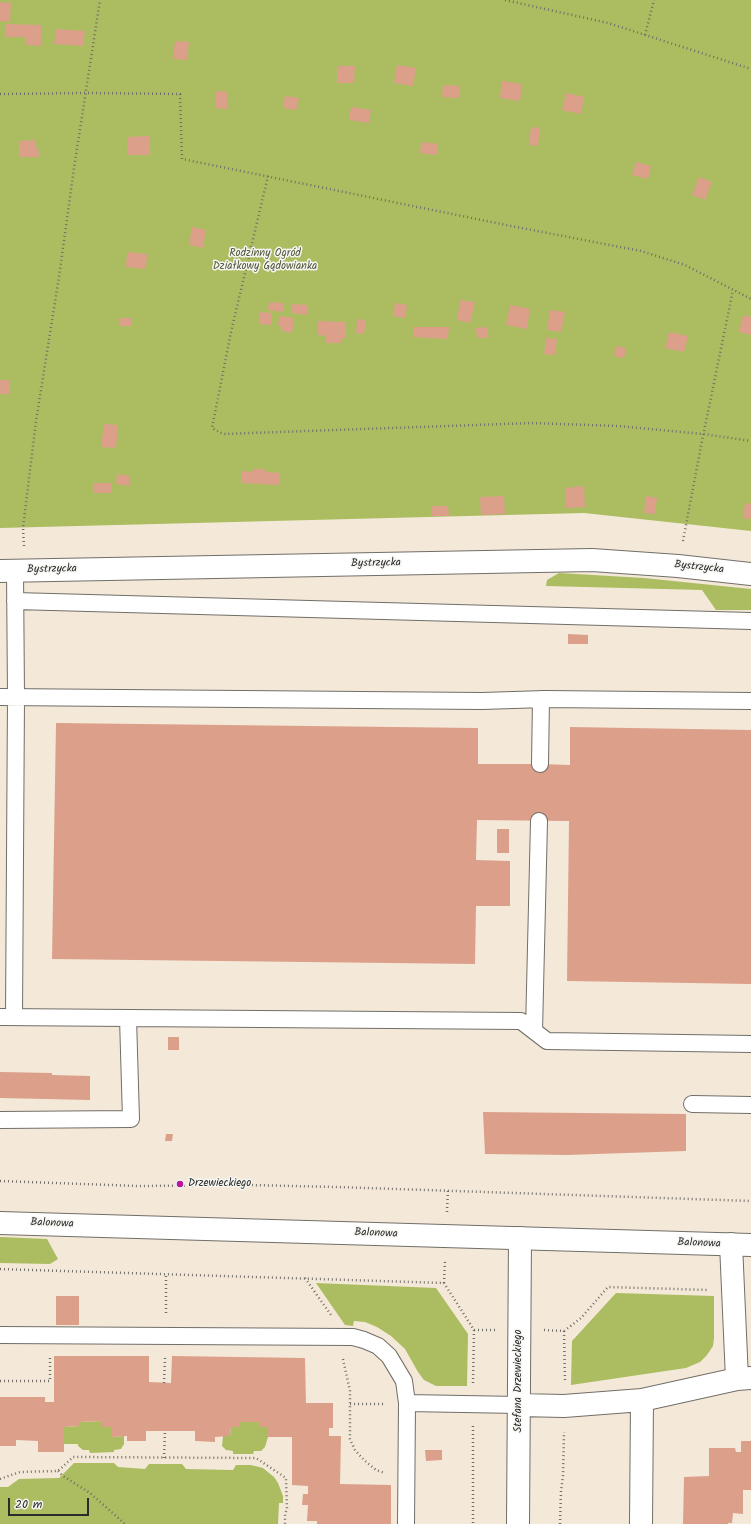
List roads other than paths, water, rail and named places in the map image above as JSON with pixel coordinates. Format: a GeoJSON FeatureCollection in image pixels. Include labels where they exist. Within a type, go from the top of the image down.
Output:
{"type":"FeatureCollection","features":[{"type":"Feature","properties":{"kind":"street","name":"Bystrzycka"},"geometry":{"type":"LineString","coordinates":[[7,571],[592,560],[678,566],[751,574]]}},
{"type":"Feature","properties":{"kind":"street","name":"Balonowa"},"geometry":{"type":"LineString","coordinates":[[0,1223],[741,1245]]}},
{"type":"Feature","properties":{"kind":"street","name":"Stefana Drzewieckiego"},"geometry":{"type":"LineString","coordinates":[[518,1524],[520,1238]]}},
{"type":"Feature","properties":{"kind":"street"},"geometry":{"type":"LineString","coordinates":[[519,1405],[564,1406],[642,1400],[744,1378],[733,1290],[741,1245]]}},
{"type":"Feature","properties":{"kind":"street"},"geometry":{"type":"LineString","coordinates":[[641,1524],[642,1400]]}},
{"type":"Feature","properties":{"kind":"lane"},"geometry":{"type":"LineString","coordinates":[[7,571],[15,601],[8,697],[7,1017],[521,1021],[547,1041],[751,1044]]}},
{"type":"Feature","properties":{"kind":"lane"},"geometry":{"type":"LineString","coordinates":[[15,601],[751,621]]}},
{"type":"Feature","properties":{"kind":"lane"},"geometry":{"type":"LineString","coordinates":[[8,697],[474,701],[541,699],[751,701]]}},
{"type":"Feature","properties":{"kind":"lane"},"geometry":{"type":"LineString","coordinates":[[540,764],[541,699]]}},
{"type":"Feature","properties":{"kind":"lane"},"geometry":{"type":"LineString","coordinates":[[534,1031],[539,821]]}},
{"type":"Feature","properties":{"kind":"lane"},"geometry":{"type":"LineString","coordinates":[[0,1120],[131,1119],[128,1018]]}},
{"type":"Feature","properties":{"kind":"lane"},"geometry":{"type":"LineString","coordinates":[[692,1104],[751,1105]]}},
{"type":"Feature","properties":{"kind":"lane"},"geometry":{"type":"LineString","coordinates":[[0,1335],[353,1337],[378,1346],[389,1356],[404,1381],[407,1403],[406,1524]]}},
{"type":"Feature","properties":{"kind":"lane"},"geometry":{"type":"LineString","coordinates":[[407,1403],[519,1405]]}},
{"type":"Feature","properties":{"kind":"place","name":"Drzewieckiego"},"geometry":{"type":"Point","coordinates":[180,1184]}},
{"type":"Feature","properties":{"kind":"park label","name":"Rodzinny Ogród Działkowy Gądowianka"},"geometry":{"type":"Point","coordinates":[265,260]}}]}
